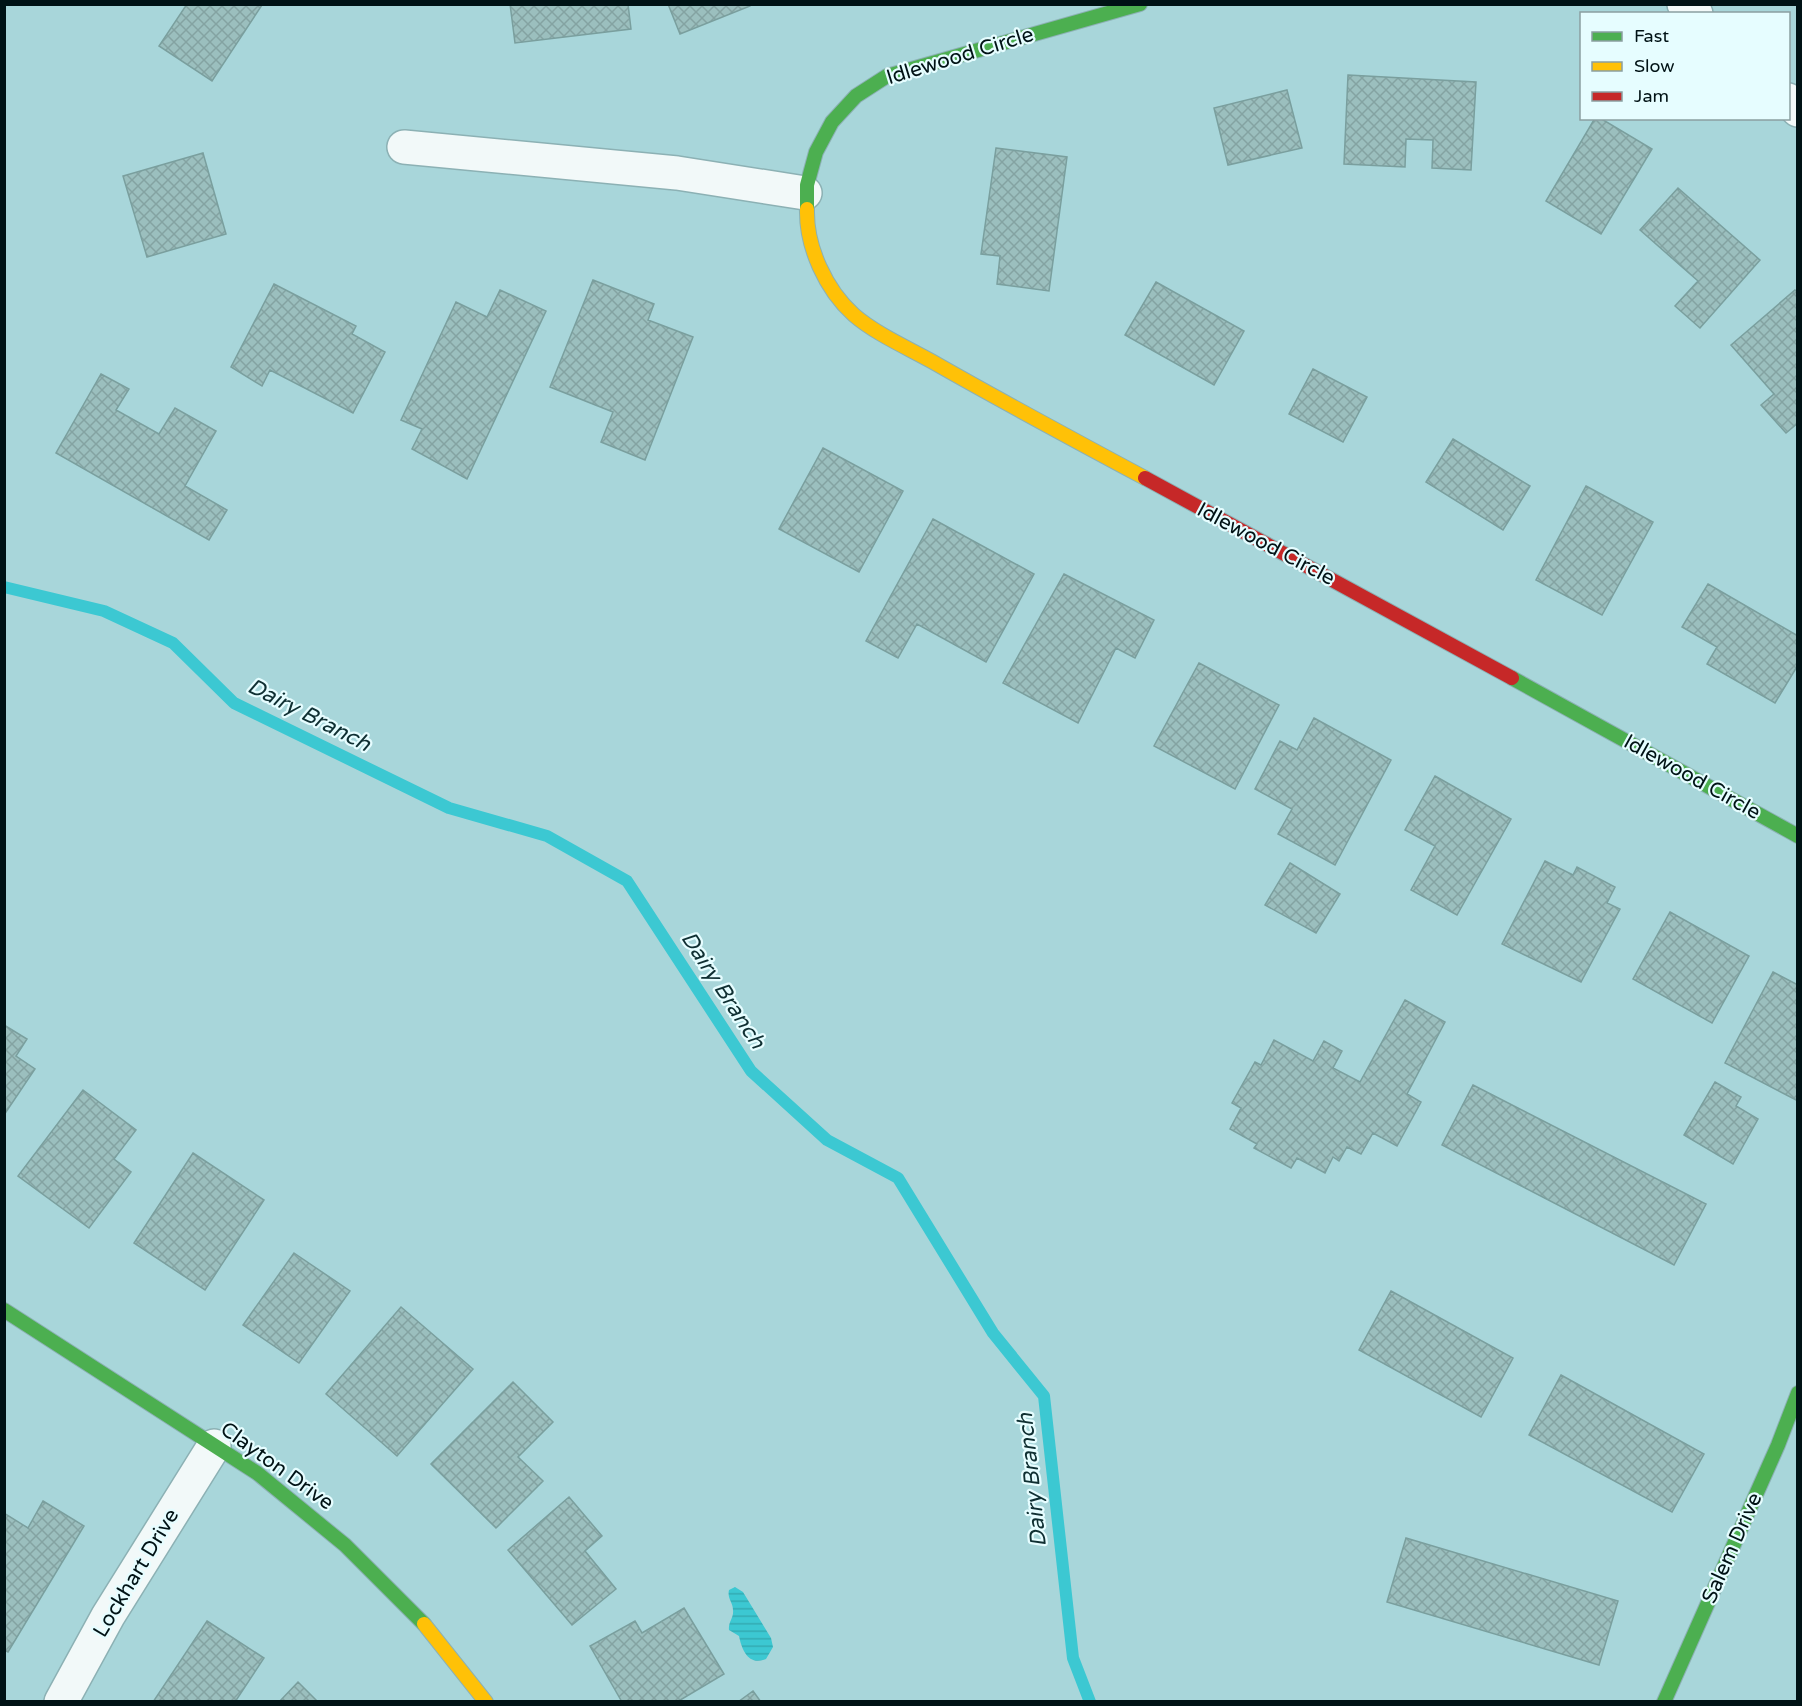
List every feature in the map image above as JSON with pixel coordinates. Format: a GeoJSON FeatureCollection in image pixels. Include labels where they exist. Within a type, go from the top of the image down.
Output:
{"type":"FeatureCollection","features":[{"type":"Feature","properties":{"kind":"street","name":"Idlewood Circle"},"geometry":{"type":"LineString","coordinates":[[1140,4],[887,75],[854,97],[828,128],[811,164],[806,193],[806,224],[817,264],[826,282],[852,313],[868,325],[953,374],[1496,669],[1797,836]]}},
{"type":"Feature","properties":{"kind":"street"},"geometry":{"type":"LineString","coordinates":[[404,147],[677,173],[806,193]]}},
{"type":"Feature","properties":{"kind":"street","name":"Clayton Drive"},"geometry":{"type":"LineString","coordinates":[[4,1310],[257,1473],[304,1510],[345,1545],[422,1622],[486,1701]]}},
{"type":"Feature","properties":{"kind":"street","name":"Salem Drive"},"geometry":{"type":"LineString","coordinates":[[1664,1701],[1778,1445],[1797,1393]]}},
{"type":"Feature","properties":{"kind":"street","name":"Lockhart Drive"},"geometry":{"type":"LineString","coordinates":[[61,1701],[108,1616],[214,1446]]}},
{"type":"Feature","properties":{"kind":"water"},"geometry":{"type":"Polygon","coordinates":[[[735,1587],[743,1592],[771,1638],[773,1647],[766,1659],[760,1661],[747,1656],[739,1636],[729,1630],[733,1607],[729,1590],[735,1587]]]}},
{"type":"Feature","properties":{"kind":"building"},"geometry":{"type":"Polygon","coordinates":[[[187,4],[262,5],[212,81],[159,46],[187,4]]]}},
{"type":"Feature","properties":{"kind":"building"},"geometry":{"type":"Polygon","coordinates":[[[510,4],[628,4],[631,29],[515,43],[510,4]]]}},
{"type":"Feature","properties":{"kind":"building"},"geometry":{"type":"Polygon","coordinates":[[[668,4],[750,4],[750,6],[680,34],[668,4]]]}},
{"type":"Feature","properties":{"kind":"building"},"geometry":{"type":"Polygon","coordinates":[[[1348,75],[1476,82],[1471,170],[1432,168],[1433,140],[1406,139],[1405,167],[1344,164],[1348,75]]]}},
{"type":"Feature","properties":{"kind":"building"},"geometry":{"type":"Polygon","coordinates":[[[1287,90],[1302,148],[1228,165],[1214,108],[1287,90]]]}},
{"type":"Feature","properties":{"kind":"building"},"geometry":{"type":"Polygon","coordinates":[[[1594,120],[1603,120],[1652,149],[1601,234],[1546,201],[1594,120]]]}},
{"type":"Feature","properties":{"kind":"building"},"geometry":{"type":"Polygon","coordinates":[[[996,148],[1067,157],[1049,291],[997,284],[1000,256],[981,254],[996,148]]]}},
{"type":"Feature","properties":{"kind":"building"},"geometry":{"type":"Polygon","coordinates":[[[203,153],[226,234],[147,257],[123,176],[203,153]]]}},
{"type":"Feature","properties":{"kind":"building"},"geometry":{"type":"Polygon","coordinates":[[[1678,188],[1760,260],[1700,328],[1675,306],[1698,281],[1640,230],[1678,188]]]}},
{"type":"Feature","properties":{"kind":"building"},"geometry":{"type":"Polygon","coordinates":[[[593,280],[654,304],[648,320],[693,337],[645,460],[601,442],[613,412],[550,387],[593,280]]]}},
{"type":"Feature","properties":{"kind":"building"},"geometry":{"type":"Polygon","coordinates":[[[1156,282],[1244,331],[1214,385],[1125,335],[1156,282]]]}},
{"type":"Feature","properties":{"kind":"building"},"geometry":{"type":"Polygon","coordinates":[[[274,284],[356,326],[352,334],[385,352],[353,413],[270,370],[262,386],[231,367],[274,284]]]}},
{"type":"Feature","properties":{"kind":"building"},"geometry":{"type":"Polygon","coordinates":[[[500,290],[546,311],[467,479],[412,449],[422,429],[401,420],[456,302],[487,317],[500,290]]]}},
{"type":"Feature","properties":{"kind":"building"},"geometry":{"type":"Polygon","coordinates":[[[1795,290],[1798,292],[1798,423],[1786,433],[1761,405],[1774,394],[1731,345],[1795,290]]]}},
{"type":"Feature","properties":{"kind":"building"},"geometry":{"type":"Polygon","coordinates":[[[1313,369],[1367,397],[1343,442],[1289,414],[1313,369]]]}},
{"type":"Feature","properties":{"kind":"building"},"geometry":{"type":"Polygon","coordinates":[[[101,374],[129,389],[116,410],[159,434],[175,408],[216,431],[185,486],[227,510],[209,540],[56,453],[101,374]]]}},
{"type":"Feature","properties":{"kind":"building"},"geometry":{"type":"Polygon","coordinates":[[[1453,439],[1530,486],[1503,530],[1426,482],[1453,439]]]}},
{"type":"Feature","properties":{"kind":"building"},"geometry":{"type":"Polygon","coordinates":[[[823,448],[903,491],[859,572],[779,529],[823,448]]]}},
{"type":"Feature","properties":{"kind":"building"},"geometry":{"type":"Polygon","coordinates":[[[1586,486],[1653,522],[1602,615],[1536,580],[1586,486]]]}},
{"type":"Feature","properties":{"kind":"building"},"geometry":{"type":"Polygon","coordinates":[[[933,519],[1034,574],[986,662],[917,624],[898,658],[866,641],[933,519]]]}},
{"type":"Feature","properties":{"kind":"building"},"geometry":{"type":"Polygon","coordinates":[[[1064,574],[1154,620],[1135,658],[1116,648],[1078,723],[1003,683],[1064,574]]]}},
{"type":"Feature","properties":{"kind":"building"},"geometry":{"type":"Polygon","coordinates":[[[1708,584],[1798,636],[1798,665],[1775,703],[1707,664],[1717,647],[1682,627],[1708,584]]]}},
{"type":"Feature","properties":{"kind":"building"},"geometry":{"type":"Polygon","coordinates":[[[1199,663],[1279,705],[1235,789],[1154,746],[1199,663]]]}},
{"type":"Feature","properties":{"kind":"building"},"geometry":{"type":"Polygon","coordinates":[[[1314,718],[1391,760],[1335,865],[1278,834],[1292,809],[1255,789],[1280,741],[1297,750],[1314,718]]]}},
{"type":"Feature","properties":{"kind":"building"},"geometry":{"type":"Polygon","coordinates":[[[1435,776],[1511,819],[1457,915],[1411,890],[1435,846],[1405,830],[1435,776]]]}},
{"type":"Feature","properties":{"kind":"building"},"geometry":{"type":"Polygon","coordinates":[[[1545,861],[1573,875],[1577,867],[1615,887],[1607,903],[1620,909],[1581,982],[1502,944],[1545,861]]]}},
{"type":"Feature","properties":{"kind":"building"},"geometry":{"type":"Polygon","coordinates":[[[1290,863],[1340,894],[1316,933],[1265,905],[1290,863]]]}},
{"type":"Feature","properties":{"kind":"building"},"geometry":{"type":"Polygon","coordinates":[[[1670,912],[1749,956],[1712,1023],[1633,979],[1670,912]]]}},
{"type":"Feature","properties":{"kind":"building"},"geometry":{"type":"Polygon","coordinates":[[[1773,972],[1798,985],[1798,1101],[1725,1063],[1773,972]]]}},
{"type":"Feature","properties":{"kind":"building"},"geometry":{"type":"Polygon","coordinates":[[[1405,1000],[1445,1022],[1407,1094],[1421,1102],[1397,1146],[1373,1133],[1361,1154],[1347,1147],[1339,1161],[1333,1157],[1325,1173],[1297,1158],[1291,1168],[1254,1148],[1257,1144],[1230,1129],[1241,1108],[1232,1103],[1255,1062],[1261,1065],[1274,1040],[1313,1061],[1324,1041],[1342,1051],[1333,1068],[1360,1082],[1405,1000]]]}},
{"type":"Feature","properties":{"kind":"building"},"geometry":{"type":"Polygon","coordinates":[[[4,1025],[27,1039],[16,1056],[35,1069],[4,1115],[4,1025]]]}},
{"type":"Feature","properties":{"kind":"building"},"geometry":{"type":"Polygon","coordinates":[[[1715,1082],[1741,1097],[1736,1106],[1758,1119],[1733,1164],[1684,1135],[1715,1082]]]}},
{"type":"Feature","properties":{"kind":"building"},"geometry":{"type":"Polygon","coordinates":[[[1473,1085],[1706,1204],[1674,1265],[1442,1145],[1473,1085]]]}},
{"type":"Feature","properties":{"kind":"building"},"geometry":{"type":"Polygon","coordinates":[[[83,1090],[136,1130],[114,1159],[131,1172],[89,1228],[18,1176],[83,1090]]]}},
{"type":"Feature","properties":{"kind":"building"},"geometry":{"type":"Polygon","coordinates":[[[193,1153],[264,1200],[205,1290],[134,1243],[193,1153]]]}},
{"type":"Feature","properties":{"kind":"building"},"geometry":{"type":"Polygon","coordinates":[[[294,1253],[350,1291],[299,1363],[243,1325],[294,1253]]]}},
{"type":"Feature","properties":{"kind":"building"},"geometry":{"type":"Polygon","coordinates":[[[1391,1291],[1513,1358],[1481,1417],[1359,1350],[1391,1291]]]}},
{"type":"Feature","properties":{"kind":"building"},"geometry":{"type":"Polygon","coordinates":[[[401,1307],[473,1369],[397,1456],[326,1394],[401,1307]]]}},
{"type":"Feature","properties":{"kind":"building"},"geometry":{"type":"Polygon","coordinates":[[[1561,1375],[1704,1454],[1672,1512],[1529,1435],[1561,1375]]]}},
{"type":"Feature","properties":{"kind":"building"},"geometry":{"type":"Polygon","coordinates":[[[513,1382],[553,1422],[518,1457],[543,1481],[496,1528],[431,1464],[513,1382]]]}},
{"type":"Feature","properties":{"kind":"building"},"geometry":{"type":"Polygon","coordinates":[[[569,1497],[602,1536],[585,1551],[616,1589],[572,1625],[508,1550],[569,1497]]]}},
{"type":"Feature","properties":{"kind":"building"},"geometry":{"type":"Polygon","coordinates":[[[43,1501],[84,1526],[8,1652],[4,1650],[4,1513],[28,1528],[43,1501]]]}},
{"type":"Feature","properties":{"kind":"building"},"geometry":{"type":"Polygon","coordinates":[[[1406,1538],[1618,1601],[1599,1665],[1387,1602],[1406,1538]]]}},
{"type":"Feature","properties":{"kind":"building"},"geometry":{"type":"Polygon","coordinates":[[[684,1608],[724,1674],[677,1702],[622,1702],[590,1646],[635,1621],[642,1633],[684,1608]]]}},
{"type":"Feature","properties":{"kind":"building"},"geometry":{"type":"Polygon","coordinates":[[[207,1621],[264,1658],[235,1702],[153,1702],[207,1621]]]}},
{"type":"Feature","properties":{"kind":"building"},"geometry":{"type":"Polygon","coordinates":[[[298,1682],[318,1702],[279,1702],[298,1682]]]}},
{"type":"Feature","properties":{"kind":"building"},"geometry":{"type":"Polygon","coordinates":[[[753,1691],[761,1702],[738,1702],[753,1691]]]}},
{"type":"Feature","properties":{"kind":"waterway","name":"Dairy Branch"},"geometry":{"type":"LineString","coordinates":[[4,587],[104,611],[173,643],[234,703],[449,808],[547,836],[627,881],[751,1071],[827,1140],[898,1178],[993,1333],[1044,1396],[1073,1658],[1090,1702]]}},
{"type":"Feature","properties":{"kind":"traffic: fast"},"geometry":{"type":"LineString","coordinates":[[807,209],[807,185],[816,152],[832,122],[856,96],[887,76],[1140,4]]}},
{"type":"Feature","properties":{"kind":"traffic: fast"},"geometry":{"type":"LineString","coordinates":[[1512,678],[1798,836]]}},
{"type":"Feature","properties":{"kind":"traffic: fast"},"geometry":{"type":"LineString","coordinates":[[4,1310],[257,1473],[345,1545],[424,1624]]}},
{"type":"Feature","properties":{"kind":"traffic: fast"},"geometry":{"type":"LineString","coordinates":[[1664,1702],[1778,1445],[1798,1393]]}},
{"type":"Feature","properties":{"kind":"traffic: slow"},"geometry":{"type":"LineString","coordinates":[[807,209],[810,238],[820,267],[835,293],[854,315],[892,340],[1145,478]]}},
{"type":"Feature","properties":{"kind":"traffic: slow"},"geometry":{"type":"LineString","coordinates":[[424,1624],[486,1702]]}},
{"type":"Feature","properties":{"kind":"traffic: jam"},"geometry":{"type":"LineString","coordinates":[[1145,478],[1512,678]]}}]}
